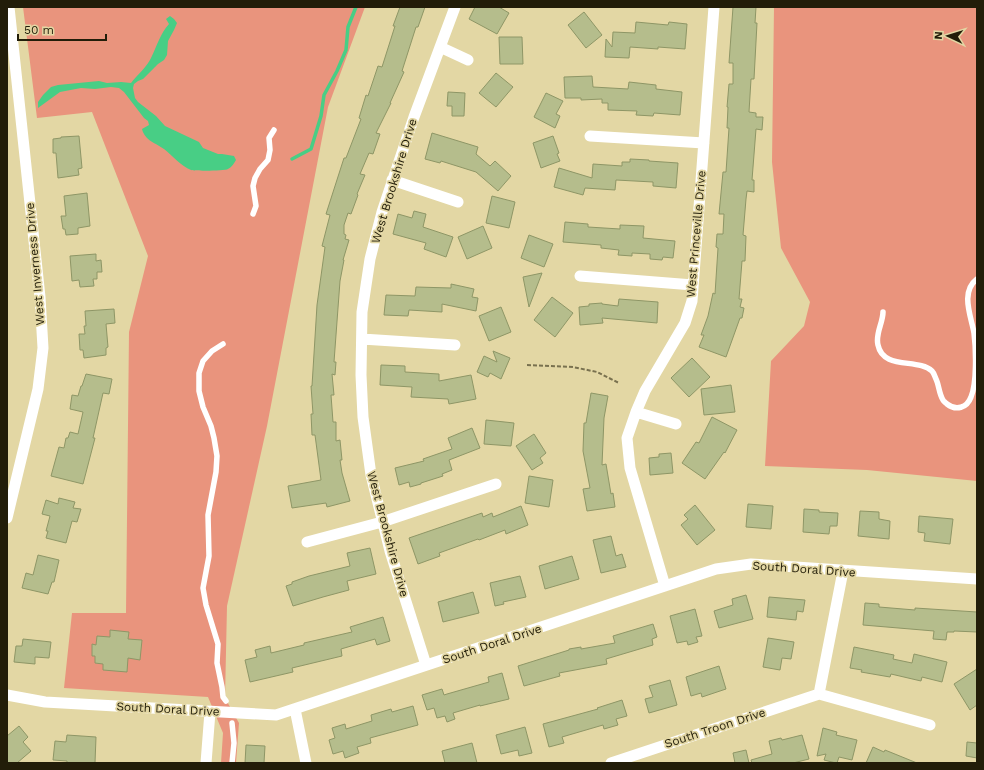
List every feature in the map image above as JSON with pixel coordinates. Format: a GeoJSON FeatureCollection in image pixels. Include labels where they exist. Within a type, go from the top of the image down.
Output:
{"type":"FeatureCollection","features":[{"type":"Feature","properties":{"kind":"street","name":"West Inverness Drive"},"geometry":{"type":"LineString","coordinates":[[7,518],[38,389],[42,348],[40,297],[9,7]]}},
{"type":"Feature","properties":{"kind":"street","name":"West Brookshire Drive"},"geometry":{"type":"LineString","coordinates":[[426,665],[390,551],[371,474],[363,417],[361,375],[362,312],[370,258],[382,212],[414,117],[455,7]]}},
{"type":"Feature","properties":{"kind":"street","name":"West Princeville Drive"},"geometry":{"type":"LineString","coordinates":[[665,586],[630,468],[627,438],[645,391],[685,323],[692,301],[714,7]]}},
{"type":"Feature","properties":{"kind":"street"},"geometry":{"type":"LineString","coordinates":[[440,47],[468,60]]}},
{"type":"Feature","properties":{"kind":"street"},"geometry":{"type":"LineString","coordinates":[[590,136],[704,143]]}},
{"type":"Feature","properties":{"kind":"street"},"geometry":{"type":"LineString","coordinates":[[392,180],[458,202]]}},
{"type":"Feature","properties":{"kind":"street"},"geometry":{"type":"LineString","coordinates":[[580,276],[693,285]]}},
{"type":"Feature","properties":{"kind":"street"},"geometry":{"type":"LineString","coordinates":[[362,339],[455,345]]}},
{"type":"Feature","properties":{"kind":"street"},"geometry":{"type":"LineString","coordinates":[[636,412],[676,424]]}},
{"type":"Feature","properties":{"kind":"street"},"geometry":{"type":"LineString","coordinates":[[307,542],[382,522],[496,484]]}},
{"type":"Feature","properties":{"kind":"street","name":"South Doral Drive"},"geometry":{"type":"LineString","coordinates":[[7,695],[45,702],[276,715],[716,569],[751,564],[977,579]]}},
{"type":"Feature","properties":{"kind":"street"},"geometry":{"type":"LineString","coordinates":[[843,571],[819,694],[930,725]]}},
{"type":"Feature","properties":{"kind":"street","name":"South Troon Drive"},"geometry":{"type":"LineString","coordinates":[[611,763],[819,694]]}},
{"type":"Feature","properties":{"kind":"street"},"geometry":{"type":"LineString","coordinates":[[295,709],[306,763]]}},
{"type":"Feature","properties":{"kind":"street"},"geometry":{"type":"LineString","coordinates":[[206,763],[210,712]]}},
{"type":"Feature","properties":{"kind":"lane"},"geometry":{"type":"LineString","coordinates":[[254,214],[256,206],[254,186],[255,178],[260,169],[268,160],[270,150],[269,138],[274,130]]}},
{"type":"Feature","properties":{"kind":"lane"},"geometry":{"type":"LineString","coordinates":[[883,312],[883,318],[877,337],[878,346],[884,356],[894,361],[923,366],[932,371],[943,400],[951,407],[959,408],[966,405],[971,398],[975,379],[976,357],[974,334],[968,304],[969,289],[977,279]]}},
{"type":"Feature","properties":{"kind":"lane"},"geometry":{"type":"LineString","coordinates":[[223,344],[212,351],[203,361],[199,373],[199,391],[214,438],[217,456],[216,472],[208,515],[210,556],[203,588],[206,605],[218,644],[217,663],[226,701]]}},
{"type":"Feature","properties":{"kind":"lane"},"geometry":{"type":"LineString","coordinates":[[232,724],[234,743],[232,763]]}},
{"type":"Feature","properties":{"kind":"path"},"geometry":{"type":"LineString","coordinates":[[528,365],[574,367],[597,372],[618,383]]}},
{"type":"Feature","properties":{"kind":"shaded area"},"geometry":{"type":"Polygon","coordinates":[[[23,7],[365,7],[328,107],[267,426],[227,606],[225,698],[239,723],[236,763],[221,763],[223,733],[208,697],[64,688],[72,613],[126,613],[129,332],[148,256],[92,112],[37,118],[23,7]]]}},
{"type":"Feature","properties":{"kind":"shaded area"},"geometry":{"type":"Polygon","coordinates":[[[774,7],[977,7],[977,481],[867,470],[765,466],[771,361],[804,326],[810,302],[781,248],[772,162],[774,7]]]}},
{"type":"Feature","properties":{"kind":"shaded area"},"geometry":{"type":"Polygon","coordinates":[[[170,16],[177,23],[168,41],[167,55],[164,60],[143,79],[134,84],[133,88],[135,98],[165,126],[199,142],[203,148],[218,154],[234,156],[236,160],[232,166],[226,170],[191,170],[151,141],[143,133],[142,129],[149,125],[148,121],[119,88],[81,88],[60,92],[38,108],[38,102],[43,95],[51,87],[58,85],[99,81],[107,83],[131,83],[149,61],[161,36],[169,24],[166,19],[170,16]]]}},
{"type":"Feature","properties":{"kind":"building"},"geometry":{"type":"Polygon","coordinates":[[[400,7],[425,7],[418,27],[416,27],[402,71],[404,72],[376,133],[380,134],[373,154],[369,153],[360,174],[365,175],[351,214],[348,213],[344,225],[344,234],[346,235],[345,239],[349,240],[343,260],[340,281],[334,362],[336,362],[335,375],[332,374],[334,395],[331,395],[333,422],[336,422],[336,441],[340,440],[342,460],[340,460],[342,473],[350,501],[327,507],[326,503],[292,508],[288,486],[321,480],[315,435],[312,435],[311,414],[313,414],[311,386],[317,305],[325,247],[322,246],[330,215],[326,214],[344,158],[346,158],[361,119],[359,118],[366,95],[368,96],[378,66],[382,67],[395,26],[393,26],[400,7]]]}},
{"type":"Feature","properties":{"kind":"building"},"geometry":{"type":"Polygon","coordinates":[[[475,7],[499,7],[509,13],[497,34],[469,19],[475,7]]]}},
{"type":"Feature","properties":{"kind":"building"},"geometry":{"type":"Polygon","coordinates":[[[733,7],[756,7],[755,23],[757,23],[754,79],[751,79],[749,112],[756,113],[756,117],[763,117],[762,130],[756,129],[752,180],[754,180],[754,192],[747,191],[746,199],[743,235],[746,236],[745,261],[742,261],[739,299],[742,299],[740,307],[744,308],[742,318],[740,318],[726,357],[699,347],[704,335],[701,335],[708,316],[713,293],[715,294],[718,248],[716,247],[717,234],[723,234],[724,214],[719,214],[723,172],[726,172],[729,128],[727,128],[727,107],[729,84],[733,84],[733,63],[729,63],[733,7]]]}},
{"type":"Feature","properties":{"kind":"building"},"geometry":{"type":"Polygon","coordinates":[[[584,12],[602,35],[586,48],[568,25],[584,12]]]}},
{"type":"Feature","properties":{"kind":"building"},"geometry":{"type":"Polygon","coordinates":[[[636,22],[668,25],[669,22],[687,24],[685,49],[630,47],[629,58],[605,57],[606,39],[612,47],[613,32],[635,33],[636,22]]]}},
{"type":"Feature","properties":{"kind":"building"},"geometry":{"type":"Polygon","coordinates":[[[499,37],[522,37],[523,64],[500,64],[499,37]]]}},
{"type":"Feature","properties":{"kind":"building"},"geometry":{"type":"Polygon","coordinates":[[[496,73],[513,87],[496,107],[479,93],[496,73]]]}},
{"type":"Feature","properties":{"kind":"building"},"geometry":{"type":"Polygon","coordinates":[[[592,76],[593,87],[628,89],[629,82],[656,85],[656,89],[682,92],[680,115],[654,113],[653,116],[636,115],[637,111],[608,110],[608,103],[602,103],[602,99],[581,100],[581,98],[565,98],[564,77],[592,76]]]}},
{"type":"Feature","properties":{"kind":"building"},"geometry":{"type":"Polygon","coordinates":[[[448,92],[465,93],[464,116],[452,116],[452,106],[447,106],[448,92]]]}},
{"type":"Feature","properties":{"kind":"building"},"geometry":{"type":"Polygon","coordinates":[[[546,93],[563,101],[556,114],[560,116],[555,128],[534,117],[546,93]]]}},
{"type":"Feature","properties":{"kind":"building"},"geometry":{"type":"Polygon","coordinates":[[[432,133],[478,147],[476,154],[490,166],[495,161],[511,176],[498,191],[476,172],[441,161],[440,163],[425,159],[432,133]]]}},
{"type":"Feature","properties":{"kind":"building"},"geometry":{"type":"Polygon","coordinates":[[[79,136],[82,168],[78,169],[79,175],[58,178],[56,153],[53,153],[53,139],[79,136]]]}},
{"type":"Feature","properties":{"kind":"building"},"geometry":{"type":"Polygon","coordinates":[[[553,136],[560,161],[541,168],[533,143],[553,136]]]}},
{"type":"Feature","properties":{"kind":"building"},"geometry":{"type":"Polygon","coordinates":[[[630,159],[678,163],[676,188],[653,186],[653,182],[616,180],[615,190],[585,188],[583,195],[554,187],[559,168],[592,178],[593,164],[622,166],[622,162],[630,162],[630,159]]]}},
{"type":"Feature","properties":{"kind":"building"},"geometry":{"type":"Polygon","coordinates":[[[87,193],[90,226],[78,228],[78,234],[66,235],[65,229],[63,229],[61,216],[66,216],[64,196],[87,193]]]}},
{"type":"Feature","properties":{"kind":"building"},"geometry":{"type":"Polygon","coordinates":[[[492,196],[515,202],[509,228],[486,223],[492,196]]]}},
{"type":"Feature","properties":{"kind":"building"},"geometry":{"type":"Polygon","coordinates":[[[414,211],[426,214],[423,227],[453,237],[446,257],[424,249],[426,243],[393,234],[398,214],[412,218],[414,211]]]}},
{"type":"Feature","properties":{"kind":"building"},"geometry":{"type":"Polygon","coordinates":[[[565,222],[588,224],[588,227],[620,229],[620,225],[644,226],[643,238],[675,241],[673,258],[663,257],[662,260],[650,259],[650,254],[632,253],[632,256],[618,255],[619,250],[601,248],[601,245],[563,242],[565,222]]]}},
{"type":"Feature","properties":{"kind":"building"},"geometry":{"type":"Polygon","coordinates":[[[483,226],[492,248],[467,259],[458,237],[483,226]]]}},
{"type":"Feature","properties":{"kind":"building"},"geometry":{"type":"Polygon","coordinates":[[[529,235],[553,244],[544,267],[521,258],[529,235]]]}},
{"type":"Feature","properties":{"kind":"building"},"geometry":{"type":"Polygon","coordinates":[[[96,254],[96,261],[101,260],[102,272],[97,272],[97,279],[93,279],[94,286],[80,287],[79,280],[72,281],[70,256],[96,254]]]}},
{"type":"Feature","properties":{"kind":"building"},"geometry":{"type":"Polygon","coordinates":[[[542,273],[529,307],[523,277],[542,273]]]}},
{"type":"Feature","properties":{"kind":"building"},"geometry":{"type":"Polygon","coordinates":[[[451,284],[474,289],[472,297],[478,298],[476,311],[442,304],[442,312],[409,310],[408,316],[384,315],[386,295],[415,296],[416,287],[451,288],[451,284]]]}},
{"type":"Feature","properties":{"kind":"building"},"geometry":{"type":"Polygon","coordinates":[[[552,297],[573,313],[555,337],[534,320],[552,297]]]}},
{"type":"Feature","properties":{"kind":"building"},"geometry":{"type":"Polygon","coordinates":[[[619,299],[658,302],[657,323],[602,318],[603,323],[580,325],[579,307],[589,306],[589,304],[602,303],[618,306],[619,299]]]}},
{"type":"Feature","properties":{"kind":"building"},"geometry":{"type":"Polygon","coordinates":[[[501,307],[511,332],[489,341],[479,316],[501,307]]]}},
{"type":"Feature","properties":{"kind":"building"},"geometry":{"type":"Polygon","coordinates":[[[114,309],[115,323],[106,324],[108,347],[106,348],[106,355],[84,358],[83,350],[80,350],[79,334],[85,334],[85,311],[114,309]]]}},
{"type":"Feature","properties":{"kind":"building"},"geometry":{"type":"Polygon","coordinates":[[[493,351],[510,358],[501,379],[490,373],[488,377],[477,372],[484,356],[497,362],[493,351]]]}},
{"type":"Feature","properties":{"kind":"building"},"geometry":{"type":"Polygon","coordinates":[[[692,358],[710,377],[689,397],[671,378],[692,358]]]}},
{"type":"Feature","properties":{"kind":"building"},"geometry":{"type":"Polygon","coordinates":[[[381,365],[405,366],[405,372],[439,374],[439,381],[471,375],[476,399],[449,404],[448,399],[411,397],[412,387],[380,385],[381,365]]]}},
{"type":"Feature","properties":{"kind":"building"},"geometry":{"type":"Polygon","coordinates":[[[86,374],[112,379],[109,394],[103,393],[93,438],[95,438],[83,484],[51,476],[59,447],[64,448],[66,438],[68,438],[70,432],[78,434],[83,412],[70,409],[72,395],[78,396],[86,374]]]}},
{"type":"Feature","properties":{"kind":"building"},"geometry":{"type":"Polygon","coordinates":[[[731,385],[735,412],[704,415],[701,389],[731,385]]]}},
{"type":"Feature","properties":{"kind":"building"},"geometry":{"type":"Polygon","coordinates":[[[591,393],[608,396],[604,418],[602,465],[606,464],[611,494],[613,493],[615,507],[587,511],[583,489],[590,488],[583,451],[584,423],[586,423],[591,393]]]}},
{"type":"Feature","properties":{"kind":"building"},"geometry":{"type":"Polygon","coordinates":[[[712,417],[737,430],[725,453],[724,452],[705,479],[682,463],[696,442],[699,443],[712,417]]]}},
{"type":"Feature","properties":{"kind":"building"},"geometry":{"type":"Polygon","coordinates":[[[486,420],[514,423],[511,446],[484,444],[486,420]]]}},
{"type":"Feature","properties":{"kind":"building"},"geometry":{"type":"Polygon","coordinates":[[[472,428],[480,448],[449,460],[452,470],[442,474],[443,476],[421,484],[410,487],[409,482],[399,485],[395,468],[424,461],[423,459],[452,449],[448,438],[472,428]]]}},
{"type":"Feature","properties":{"kind":"building"},"geometry":{"type":"Polygon","coordinates":[[[534,434],[546,453],[540,458],[543,463],[532,470],[516,446],[534,434]]]}},
{"type":"Feature","properties":{"kind":"building"},"geometry":{"type":"Polygon","coordinates":[[[671,453],[673,473],[650,475],[649,458],[659,457],[659,454],[671,453]]]}},
{"type":"Feature","properties":{"kind":"building"},"geometry":{"type":"Polygon","coordinates":[[[529,476],[553,480],[549,507],[525,503],[529,476]]]}},
{"type":"Feature","properties":{"kind":"building"},"geometry":{"type":"Polygon","coordinates":[[[59,498],[75,502],[73,508],[81,509],[77,522],[72,521],[66,543],[46,538],[48,531],[46,531],[50,516],[42,514],[46,500],[58,504],[59,498]]]}},
{"type":"Feature","properties":{"kind":"building"},"geometry":{"type":"Polygon","coordinates":[[[748,504],[773,506],[771,529],[746,527],[748,504]]]}},
{"type":"Feature","properties":{"kind":"building"},"geometry":{"type":"Polygon","coordinates":[[[695,505],[715,530],[697,545],[681,525],[688,519],[684,515],[695,505]]]}},
{"type":"Feature","properties":{"kind":"building"},"geometry":{"type":"Polygon","coordinates":[[[521,506],[528,525],[506,534],[505,530],[479,540],[478,539],[439,553],[440,556],[418,564],[409,538],[482,513],[483,517],[492,513],[493,517],[521,506]]]}},
{"type":"Feature","properties":{"kind":"building"},"geometry":{"type":"Polygon","coordinates":[[[804,509],[819,510],[819,512],[838,513],[837,526],[830,526],[829,534],[803,532],[804,509]]]}},
{"type":"Feature","properties":{"kind":"building"},"geometry":{"type":"Polygon","coordinates":[[[860,511],[879,512],[879,519],[890,521],[889,539],[858,536],[860,511]]]}},
{"type":"Feature","properties":{"kind":"building"},"geometry":{"type":"Polygon","coordinates":[[[919,516],[953,519],[950,544],[924,541],[925,533],[918,532],[919,516]]]}},
{"type":"Feature","properties":{"kind":"building"},"geometry":{"type":"Polygon","coordinates":[[[611,536],[616,556],[622,554],[626,567],[601,573],[593,540],[611,536]]]}},
{"type":"Feature","properties":{"kind":"building"},"geometry":{"type":"Polygon","coordinates":[[[370,548],[376,574],[347,581],[349,590],[293,606],[286,586],[292,584],[292,582],[309,576],[350,566],[347,553],[370,548]]]}},
{"type":"Feature","properties":{"kind":"building"},"geometry":{"type":"Polygon","coordinates":[[[38,555],[59,560],[54,582],[52,582],[48,594],[22,588],[26,573],[33,575],[38,555]]]}},
{"type":"Feature","properties":{"kind":"building"},"geometry":{"type":"Polygon","coordinates":[[[572,556],[579,579],[545,589],[539,566],[572,556]]]}},
{"type":"Feature","properties":{"kind":"building"},"geometry":{"type":"Polygon","coordinates":[[[520,576],[526,597],[503,602],[504,604],[495,606],[490,583],[520,576]]]}},
{"type":"Feature","properties":{"kind":"building"},"geometry":{"type":"Polygon","coordinates":[[[473,592],[479,613],[443,622],[438,602],[473,592]]]}},
{"type":"Feature","properties":{"kind":"building"},"geometry":{"type":"Polygon","coordinates":[[[746,595],[753,619],[719,628],[714,611],[733,605],[732,599],[746,595]]]}},
{"type":"Feature","properties":{"kind":"building"},"geometry":{"type":"Polygon","coordinates":[[[769,597],[805,600],[803,612],[797,611],[796,620],[767,617],[769,597]]]}},
{"type":"Feature","properties":{"kind":"building"},"geometry":{"type":"Polygon","coordinates":[[[865,603],[879,604],[879,607],[915,610],[915,608],[977,612],[977,632],[947,632],[946,640],[933,639],[934,631],[863,625],[865,603]]]}},
{"type":"Feature","properties":{"kind":"building"},"geometry":{"type":"Polygon","coordinates":[[[695,609],[702,636],[696,637],[698,642],[688,645],[687,641],[677,643],[670,616],[695,609]]]}},
{"type":"Feature","properties":{"kind":"building"},"geometry":{"type":"Polygon","coordinates":[[[383,617],[390,641],[377,645],[375,639],[341,649],[342,656],[292,668],[293,672],[250,682],[245,660],[257,657],[255,650],[270,646],[271,653],[304,645],[304,643],[352,632],[350,627],[383,617]]]}},
{"type":"Feature","properties":{"kind":"building"},"geometry":{"type":"Polygon","coordinates":[[[653,624],[657,637],[652,639],[653,645],[606,659],[607,664],[559,673],[560,676],[524,686],[518,666],[569,649],[581,647],[581,649],[615,643],[613,636],[653,624]]]}},
{"type":"Feature","properties":{"kind":"building"},"geometry":{"type":"Polygon","coordinates":[[[110,630],[129,632],[128,639],[142,640],[140,660],[128,658],[127,672],[103,670],[103,664],[95,663],[95,656],[92,656],[92,644],[96,645],[97,636],[110,637],[110,630]]]}},
{"type":"Feature","properties":{"kind":"building"},"geometry":{"type":"Polygon","coordinates":[[[768,638],[794,642],[791,659],[782,658],[780,670],[763,667],[768,638]]]}},
{"type":"Feature","properties":{"kind":"building"},"geometry":{"type":"Polygon","coordinates":[[[23,639],[51,642],[49,658],[35,657],[35,664],[14,662],[16,646],[22,646],[23,639]]]}},
{"type":"Feature","properties":{"kind":"building"},"geometry":{"type":"Polygon","coordinates":[[[854,647],[894,655],[893,659],[912,663],[914,654],[947,662],[942,682],[922,677],[921,681],[891,674],[890,677],[861,672],[862,670],[850,668],[854,647]]]}},
{"type":"Feature","properties":{"kind":"building"},"geometry":{"type":"Polygon","coordinates":[[[719,666],[726,689],[702,697],[701,693],[691,696],[686,677],[719,666]]]}},
{"type":"Feature","properties":{"kind":"building"},"geometry":{"type":"Polygon","coordinates":[[[977,669],[977,705],[970,710],[954,684],[977,669]]]}},
{"type":"Feature","properties":{"kind":"building"},"geometry":{"type":"Polygon","coordinates":[[[502,673],[509,699],[480,705],[453,713],[455,719],[447,722],[445,716],[437,718],[434,708],[427,710],[422,695],[442,689],[444,695],[489,682],[488,677],[502,673]]]}},
{"type":"Feature","properties":{"kind":"building"},"geometry":{"type":"Polygon","coordinates":[[[670,680],[677,705],[649,713],[645,699],[653,697],[649,686],[670,680]]]}},
{"type":"Feature","properties":{"kind":"building"},"geometry":{"type":"Polygon","coordinates":[[[622,700],[627,716],[616,719],[618,725],[604,729],[603,725],[562,737],[564,743],[549,747],[543,724],[598,709],[597,708],[622,700]]]}},
{"type":"Feature","properties":{"kind":"building"},"geometry":{"type":"Polygon","coordinates":[[[413,706],[418,725],[370,738],[371,743],[357,747],[359,753],[345,758],[343,751],[333,754],[329,740],[335,738],[332,728],[345,724],[346,729],[372,721],[371,715],[391,709],[392,712],[413,706]]]}},
{"type":"Feature","properties":{"kind":"building"},"geometry":{"type":"Polygon","coordinates":[[[19,726],[28,737],[23,742],[31,751],[17,763],[7,763],[7,736],[19,726]]]}},
{"type":"Feature","properties":{"kind":"building"},"geometry":{"type":"Polygon","coordinates":[[[525,727],[532,753],[519,756],[518,750],[501,754],[496,735],[525,727]]]}},
{"type":"Feature","properties":{"kind":"building"},"geometry":{"type":"Polygon","coordinates":[[[823,728],[837,732],[836,735],[857,740],[852,760],[839,757],[836,763],[824,760],[826,754],[817,756],[823,728]]]}},
{"type":"Feature","properties":{"kind":"building"},"geometry":{"type":"Polygon","coordinates":[[[67,735],[96,737],[95,763],[67,763],[67,761],[53,760],[55,741],[66,742],[67,735]]]}},
{"type":"Feature","properties":{"kind":"building"},"geometry":{"type":"Polygon","coordinates":[[[802,735],[809,759],[793,763],[752,763],[751,760],[772,754],[769,741],[781,738],[782,740],[802,735]]]}},
{"type":"Feature","properties":{"kind":"building"},"geometry":{"type":"Polygon","coordinates":[[[967,742],[977,743],[977,758],[966,756],[967,742]]]}},
{"type":"Feature","properties":{"kind":"building"},"geometry":{"type":"Polygon","coordinates":[[[472,743],[477,763],[445,763],[442,751],[472,743]]]}},
{"type":"Feature","properties":{"kind":"building"},"geometry":{"type":"Polygon","coordinates":[[[246,745],[265,746],[264,763],[245,763],[246,745]]]}},
{"type":"Feature","properties":{"kind":"building"},"geometry":{"type":"Polygon","coordinates":[[[873,747],[884,752],[885,750],[917,763],[866,763],[873,747]]]}},
{"type":"Feature","properties":{"kind":"building"},"geometry":{"type":"Polygon","coordinates":[[[746,750],[749,763],[735,763],[733,753],[746,750]]]}},
{"type":"Feature","properties":{"kind":"waterway"},"geometry":{"type":"LineString","coordinates":[[292,159],[311,149],[321,116],[324,95],[346,50],[348,27],[356,7]]}}]}
